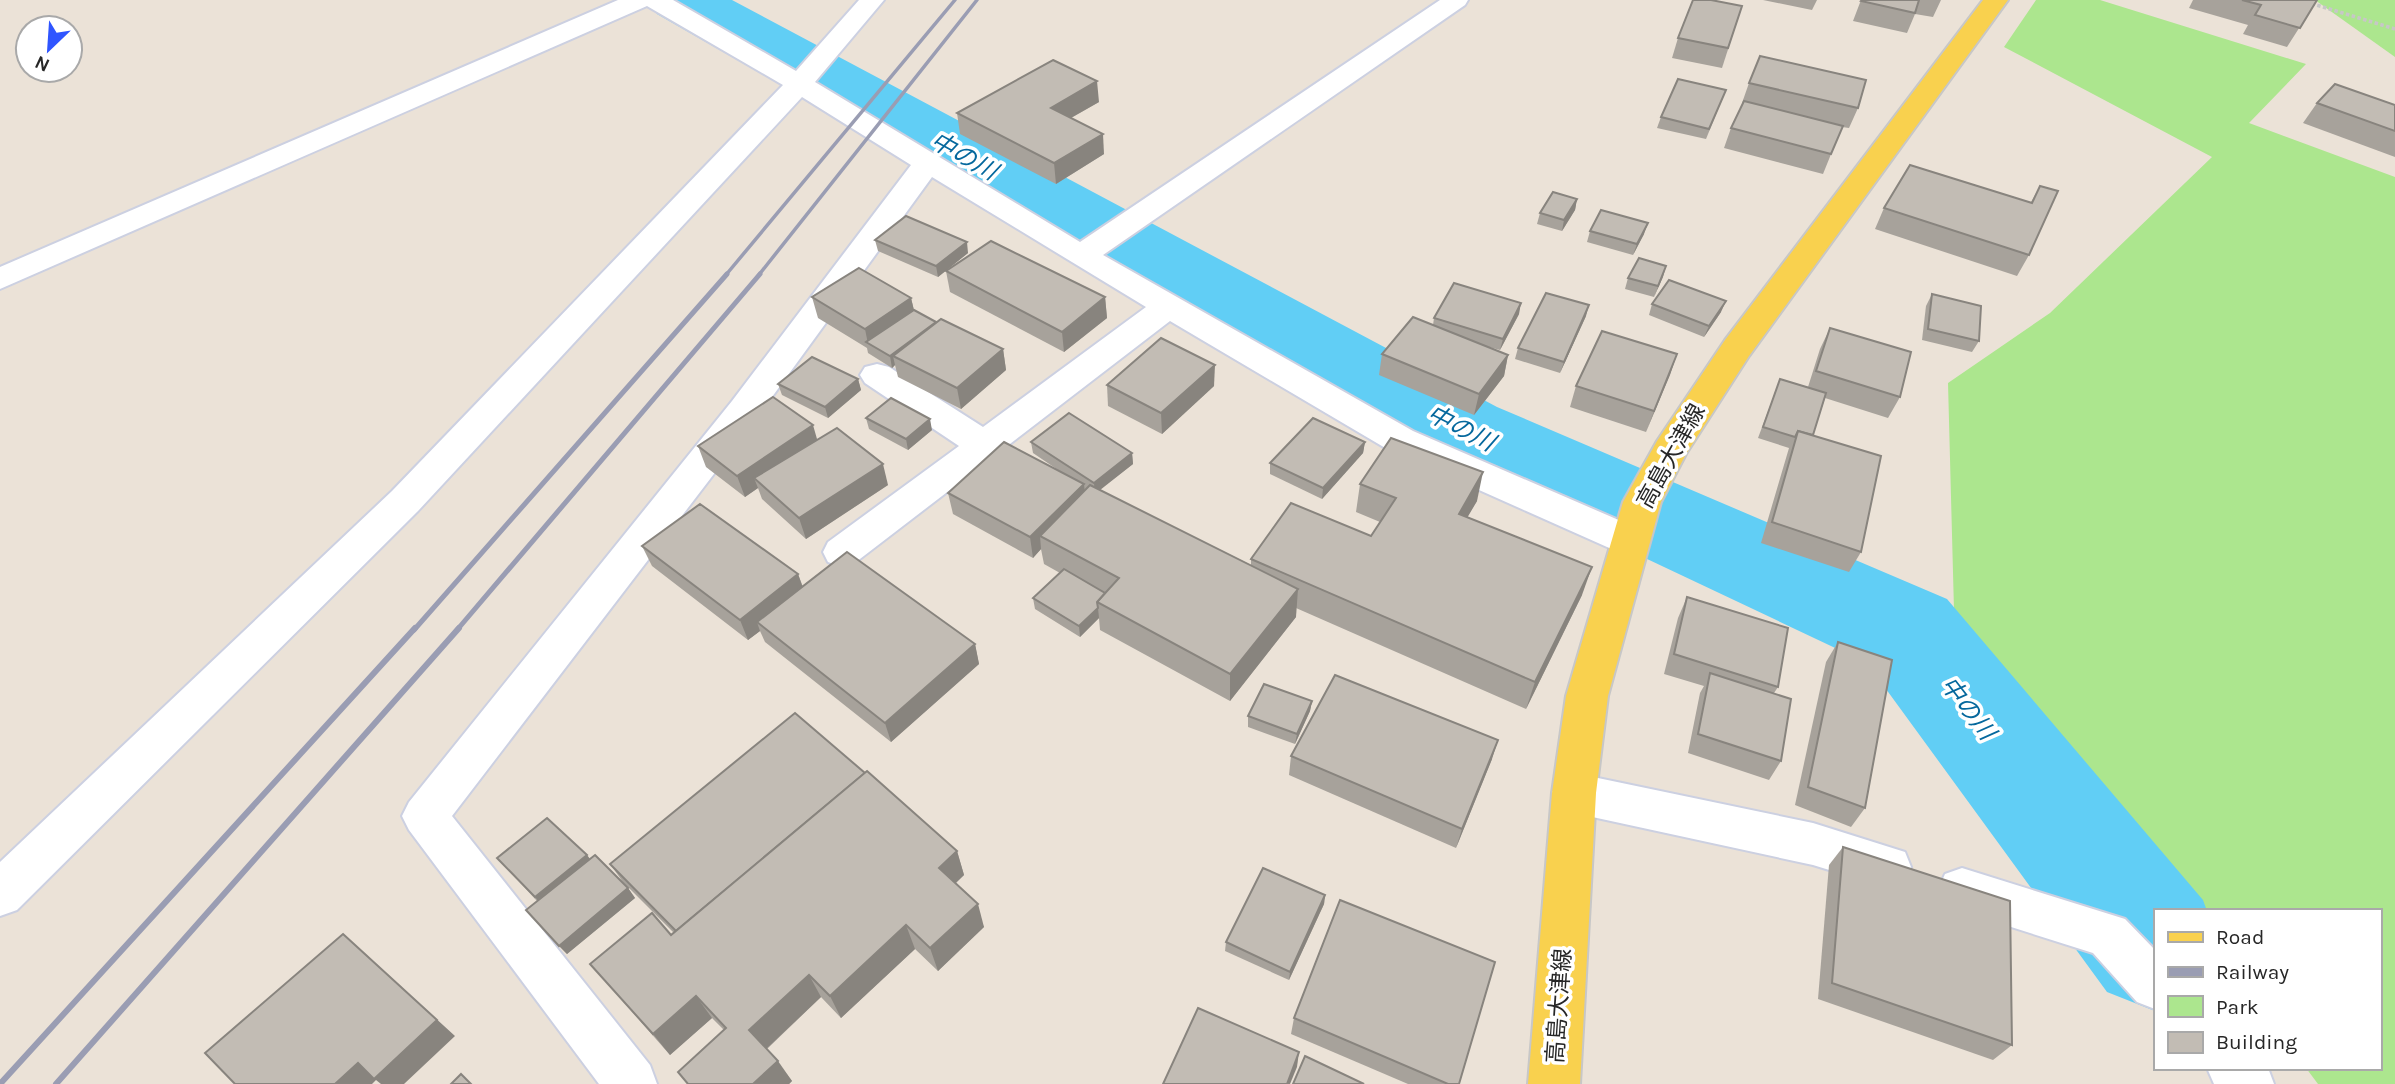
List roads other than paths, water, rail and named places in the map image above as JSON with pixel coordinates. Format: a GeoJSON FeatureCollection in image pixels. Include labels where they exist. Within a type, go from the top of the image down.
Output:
{"type":"FeatureCollection","features":[{"type":"Feature","properties":{"kind":"main road","name":"高島大津線"},"geometry":{"type":"LineString","coordinates":[[1554,1084],[1574,793],[1587,696],[1635,524],[1670,450],[1737,348],[1996,0]]}},
{"type":"Feature","properties":{"kind":"street"},"geometry":{"type":"LineString","coordinates":[[0,279],[639,0]]}},
{"type":"Feature","properties":{"kind":"street"},"geometry":{"type":"LineString","coordinates":[[655,0],[801,85],[1081,257],[1400,440],[1635,524]]}},
{"type":"Feature","properties":{"kind":"street"},"geometry":{"type":"LineString","coordinates":[[0,894],[404,501],[761,123],[801,85],[825,52],[872,0]]}},
{"type":"Feature","properties":{"kind":"street"},"geometry":{"type":"LineString","coordinates":[[1081,257],[1456,0]]}},
{"type":"Feature","properties":{"kind":"street"},"geometry":{"type":"LineString","coordinates":[[631,1084],[425,816],[744,410],[928,162]]}},
{"type":"Feature","properties":{"kind":"street"},"geometry":{"type":"LineString","coordinates":[[842,552],[1168,307]]}},
{"type":"Feature","properties":{"kind":"street"},"geometry":{"type":"LineString","coordinates":[[877,375],[984,444]]}},
{"type":"Feature","properties":{"kind":"street"},"geometry":{"type":"LineString","coordinates":[[1574,793],[1813,844],[2108,935],[2154,984]]}},
{"type":"Feature","properties":{"kind":"street"},"geometry":{"type":"LineString","coordinates":[[2235,1070],[2248,1084]]}},
{"type":"Feature","properties":{"kind":"waterway","name":"中の川"},"geometry":{"type":"LineString","coordinates":[[681,0],[1462,431],[1907,631],[2154,945]]}},
{"type":"Feature","properties":{"kind":"railway"},"geometry":{"type":"LineString","coordinates":[[725,276],[955,0]]}},
{"type":"Feature","properties":{"kind":"railway"},"geometry":{"type":"LineString","coordinates":[[758,276],[977,0]]}},
{"type":"Feature","properties":{"kind":"railway"},"geometry":{"type":"LineString","coordinates":[[414,630],[727,274]]}},
{"type":"Feature","properties":{"kind":"railway"},"geometry":{"type":"LineString","coordinates":[[457,630],[760,274]]}},
{"type":"Feature","properties":{"kind":"railway"},"geometry":{"type":"LineString","coordinates":[[0,1084],[415,628]]}},
{"type":"Feature","properties":{"kind":"railway"},"geometry":{"type":"LineString","coordinates":[[56,1084],[459,628]]}}]}
